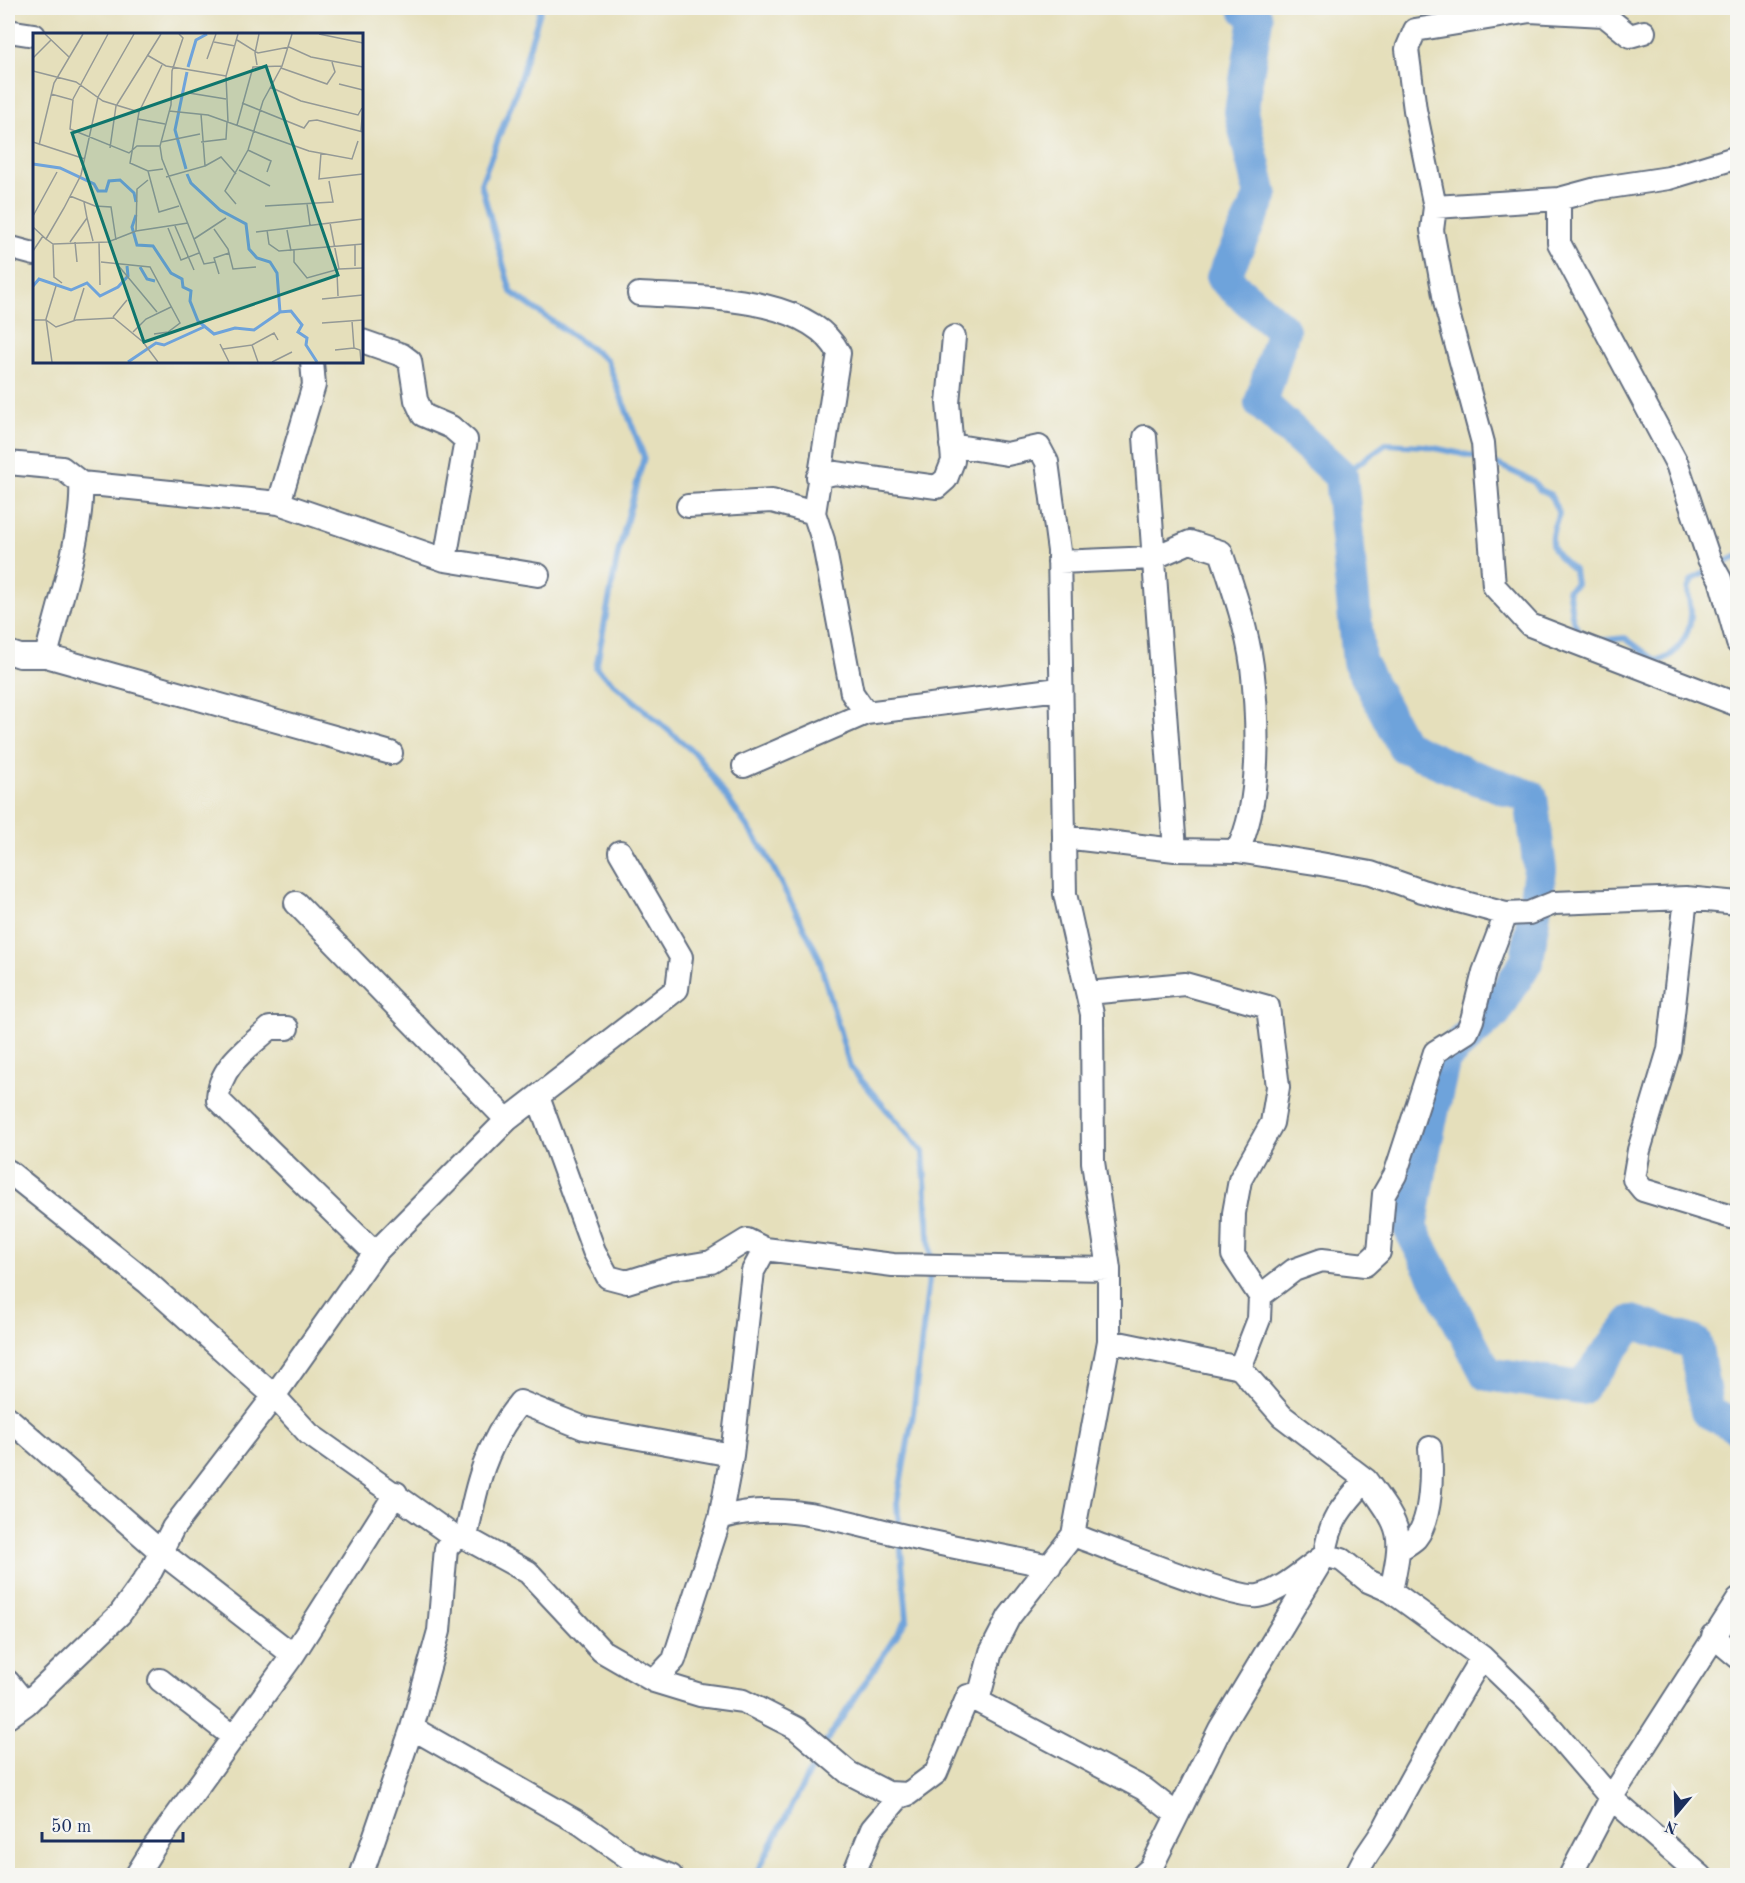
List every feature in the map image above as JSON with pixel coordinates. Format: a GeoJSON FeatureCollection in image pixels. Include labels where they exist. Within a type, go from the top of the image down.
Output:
{"type":"FeatureCollection","features":[{"type":"Feature","properties":{"kind":"street"},"geometry":{"type":"LineString","coordinates":[[1644,32],[1629,36],[1604,15],[1530,11],[1415,30],[1407,49],[1415,110],[1435,207],[1432,230],[1446,306],[1483,442],[1494,586],[1530,625],[1737,705]]}},
{"type":"Feature","properties":{"kind":"street"},"geometry":{"type":"LineString","coordinates":[[8,31],[33,35]]}},
{"type":"Feature","properties":{"kind":"street"},"geometry":{"type":"LineString","coordinates":[[1435,207],[1559,200],[1596,189],[1669,178],[1737,156]]}},
{"type":"Feature","properties":{"kind":"street"},"geometry":{"type":"LineString","coordinates":[[1559,200],[1559,243],[1677,464],[1715,569],[1737,643]]}},
{"type":"Feature","properties":{"kind":"street"},"geometry":{"type":"LineString","coordinates":[[8,247],[33,254]]}},
{"type":"Feature","properties":{"kind":"street"},"geometry":{"type":"LineString","coordinates":[[639,294],[722,300],[785,311],[816,326],[831,338],[838,353],[814,513],[823,540],[852,693],[866,713]]}},
{"type":"Feature","properties":{"kind":"street"},"geometry":{"type":"LineString","coordinates":[[818,477],[835,473],[937,487],[946,479],[953,461],[948,403],[954,337]]}},
{"type":"Feature","properties":{"kind":"street"},"geometry":{"type":"LineString","coordinates":[[363,340],[402,355],[410,361],[416,400],[423,415],[451,427],[466,440],[445,560]]}},
{"type":"Feature","properties":{"kind":"street"},"geometry":{"type":"LineString","coordinates":[[279,503],[314,385],[312,363]]}},
{"type":"Feature","properties":{"kind":"street"},"geometry":{"type":"LineString","coordinates":[[1145,437],[1175,850]]}},
{"type":"Feature","properties":{"kind":"street"},"geometry":{"type":"LineString","coordinates":[[951,445],[1007,454],[1039,447],[1047,462],[1059,562],[1059,689],[1065,894],[1092,1014],[1093,1162],[1109,1269],[1109,1341],[1073,1535],[1009,1617],[991,1652],[980,1694],[968,1696]]}},
{"type":"Feature","properties":{"kind":"street"},"geometry":{"type":"LineString","coordinates":[[8,463],[62,468],[81,483],[279,503],[445,560],[538,575]]}},
{"type":"Feature","properties":{"kind":"street"},"geometry":{"type":"LineString","coordinates":[[46,656],[77,529],[82,496],[81,483]]}},
{"type":"Feature","properties":{"kind":"street"},"geometry":{"type":"LineString","coordinates":[[688,506],[772,501],[814,513]]}},
{"type":"Feature","properties":{"kind":"street"},"geometry":{"type":"LineString","coordinates":[[1059,562],[1153,558],[1190,542],[1221,552],[1252,665],[1257,769],[1246,835],[1237,851]]}},
{"type":"Feature","properties":{"kind":"street"},"geometry":{"type":"LineString","coordinates":[[8,652],[20,656],[46,656],[391,753]]}},
{"type":"Feature","properties":{"kind":"street"},"geometry":{"type":"LineString","coordinates":[[744,766],[866,713],[1059,689]]}},
{"type":"Feature","properties":{"kind":"street"},"geometry":{"type":"LineString","coordinates":[[1064,837],[1175,850],[1237,851],[1371,873],[1422,891],[1506,914],[1529,913],[1554,903],[1686,898],[1737,903]]}},
{"type":"Feature","properties":{"kind":"street"},"geometry":{"type":"LineString","coordinates":[[8,1682],[17,1710],[120,1614],[151,1571],[173,1528],[274,1396],[375,1253],[507,1120],[677,989],[681,957],[620,852]]}},
{"type":"Feature","properties":{"kind":"street"},"geometry":{"type":"LineString","coordinates":[[1686,898],[1669,1050],[1639,1150],[1634,1179],[1643,1190],[1737,1219]]}},
{"type":"Feature","properties":{"kind":"street"},"geometry":{"type":"LineString","coordinates":[[296,903],[507,1120]]}},
{"type":"Feature","properties":{"kind":"street"},"geometry":{"type":"LineString","coordinates":[[1260,1296],[1294,1270],[1322,1260],[1365,1265],[1379,1252],[1384,1194],[1395,1175],[1435,1052],[1467,1032],[1484,972],[1506,914]]}},
{"type":"Feature","properties":{"kind":"street"},"geometry":{"type":"LineString","coordinates":[[1088,993],[1185,984],[1268,1007],[1278,1087],[1272,1123],[1240,1180],[1234,1213],[1233,1255],[1260,1296],[1259,1319],[1240,1368]]}},
{"type":"Feature","properties":{"kind":"street"},"geometry":{"type":"LineString","coordinates":[[287,1028],[270,1028],[227,1068],[218,1087],[218,1100],[375,1253]]}},
{"type":"Feature","properties":{"kind":"street"},"geometry":{"type":"LineString","coordinates":[[537,1097],[594,1251],[608,1277],[627,1282],[669,1269],[711,1262],[747,1240],[765,1250],[893,1265],[1109,1269]]}},
{"type":"Feature","properties":{"kind":"street"},"geometry":{"type":"LineString","coordinates":[[8,1171],[148,1283],[274,1396],[309,1434],[461,1538],[528,1572],[602,1651],[654,1681],[700,1695],[743,1701],[796,1728],[849,1773],[888,1792],[908,1794]]}},
{"type":"Feature","properties":{"kind":"street"},"geometry":{"type":"LineString","coordinates":[[654,1681],[674,1660],[720,1518],[732,1455],[753,1271],[765,1250]]}},
{"type":"Feature","properties":{"kind":"street"},"geometry":{"type":"LineString","coordinates":[[1109,1341],[1240,1368],[1282,1416],[1366,1480],[1396,1521],[1400,1549],[1391,1591]]}},
{"type":"Feature","properties":{"kind":"street"},"geometry":{"type":"LineString","coordinates":[[361,1875],[412,1728],[439,1631],[446,1548],[461,1538],[476,1484],[501,1426],[520,1402],[584,1428],[732,1455]]}},
{"type":"Feature","properties":{"kind":"street"},"geometry":{"type":"LineString","coordinates":[[8,1418],[161,1552],[292,1655]]}},
{"type":"Feature","properties":{"kind":"street"},"geometry":{"type":"LineString","coordinates":[[1400,1549],[1416,1538],[1428,1506],[1432,1476],[1430,1448]]}},
{"type":"Feature","properties":{"kind":"street"},"geometry":{"type":"LineString","coordinates":[[1151,1873],[1176,1814],[1220,1729],[1325,1555],[1328,1530],[1345,1504],[1366,1480]]}},
{"type":"Feature","properties":{"kind":"street"},"geometry":{"type":"LineString","coordinates":[[136,1875],[232,1736],[292,1655],[396,1493]]}},
{"type":"Feature","properties":{"kind":"street"},"geometry":{"type":"LineString","coordinates":[[720,1518],[743,1511],[817,1514],[909,1537],[1050,1566]]}},
{"type":"Feature","properties":{"kind":"street"},"geometry":{"type":"LineString","coordinates":[[1073,1535],[1225,1590],[1257,1596],[1277,1587],[1325,1555]]}},
{"type":"Feature","properties":{"kind":"street"},"geometry":{"type":"LineString","coordinates":[[1325,1555],[1342,1560],[1368,1581],[1391,1591],[1482,1657],[1530,1703],[1611,1798],[1701,1875]]}},
{"type":"Feature","properties":{"kind":"street"},"geometry":{"type":"LineString","coordinates":[[1570,1875],[1611,1798],[1737,1600]]}},
{"type":"Feature","properties":{"kind":"street"},"geometry":{"type":"LineString","coordinates":[[1713,1636],[1737,1657]]}},
{"type":"Feature","properties":{"kind":"street"},"geometry":{"type":"LineString","coordinates":[[1356,1875],[1363,1858],[1382,1832],[1421,1758],[1482,1657]]}},
{"type":"Feature","properties":{"kind":"street"},"geometry":{"type":"LineString","coordinates":[[160,1680],[232,1736]]}},
{"type":"Feature","properties":{"kind":"street"},"geometry":{"type":"LineString","coordinates":[[968,1696],[1144,1789],[1176,1814]]}},
{"type":"Feature","properties":{"kind":"street"},"geometry":{"type":"LineString","coordinates":[[853,1875],[872,1829],[899,1797],[908,1794],[936,1773],[968,1696]]}},
{"type":"Feature","properties":{"kind":"street"},"geometry":{"type":"LineString","coordinates":[[412,1728],[581,1824],[633,1861],[671,1875]]}},
{"type":"Feature","properties":{"kind":"waterway"},"geometry":{"type":"LineString","coordinates":[[541,8],[517,89],[481,184],[511,292],[607,360],[644,457],[618,553],[596,668],[697,755],[765,852],[818,955],[850,1067],[923,1152],[931,1263],[913,1414],[897,1502],[899,1530]]}},
{"type":"Feature","properties":{"kind":"waterway"},"geometry":{"type":"LineString","coordinates":[[1245,8],[1256,19],[1241,112],[1261,196],[1223,278],[1283,330],[1261,403],[1341,476],[1359,661],[1404,746],[1468,775],[1531,797],[1540,870],[1527,960],[1495,1012],[1444,1058],[1410,1228],[1487,1374],[1581,1388],[1632,1322],[1695,1343],[1707,1411],[1738,1427]]}},
{"type":"Feature","properties":{"kind":"waterway"},"geometry":{"type":"LineString","coordinates":[[1341,476],[1386,444],[1425,446],[1481,458]]}},
{"type":"Feature","properties":{"kind":"waterway"},"geometry":{"type":"LineString","coordinates":[[1490,461],[1533,481],[1540,490],[1550,494],[1559,514],[1552,533],[1553,546],[1555,552],[1574,570],[1576,584],[1568,590],[1572,615],[1576,626],[1585,636]]}},
{"type":"Feature","properties":{"kind":"waterway"},"geometry":{"type":"LineString","coordinates":[[1597,641],[1625,638],[1656,661],[1669,656],[1680,645],[1688,630],[1691,615],[1688,592],[1690,583],[1693,579],[1738,556]]}},
{"type":"Feature","properties":{"kind":"waterway"},"geometry":{"type":"LineString","coordinates":[[824,1745],[907,1619],[900,1540]]}},
{"type":"Feature","properties":{"kind":"waterway"},"geometry":{"type":"LineString","coordinates":[[755,1876],[819,1754]]}}]}
